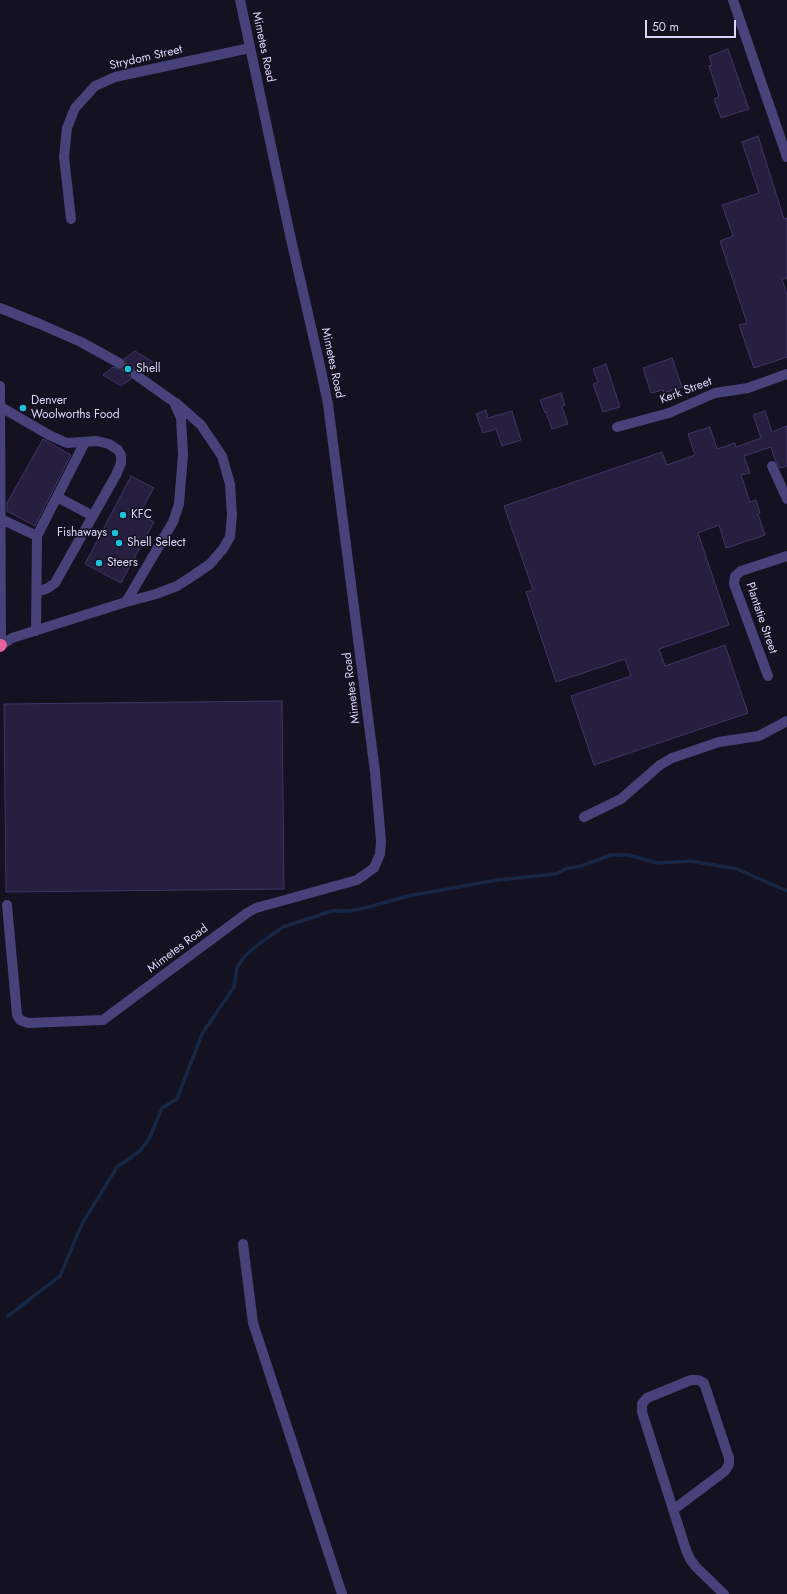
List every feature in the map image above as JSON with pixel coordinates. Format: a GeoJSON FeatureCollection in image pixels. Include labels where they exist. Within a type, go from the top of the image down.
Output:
{"type":"FeatureCollection","features":[{"type":"Feature","properties":{"kind":"street","name":"Mimetes Road"},"geometry":{"type":"LineString","coordinates":[[7,905],[17,1015],[20,1020],[28,1023],[103,1020],[247,913],[256,908],[357,880],[374,868],[380,854],[381,841],[374,756],[328,404],[290,236],[240,0]]}},
{"type":"Feature","properties":{"kind":"street"},"geometry":{"type":"LineString","coordinates":[[733,0],[787,157]]}},
{"type":"Feature","properties":{"kind":"street","name":"Strydom Street"},"geometry":{"type":"LineString","coordinates":[[71,219],[64,157],[67,128],[75,108],[95,86],[115,76],[250,48]]}},
{"type":"Feature","properties":{"kind":"street"},"geometry":{"type":"LineString","coordinates":[[0,308],[61,333],[119,363]]}},
{"type":"Feature","properties":{"kind":"street","name":"Kerk Street"},"geometry":{"type":"LineString","coordinates":[[616,427],[669,413],[715,393],[748,388],[787,374]]}},
{"type":"Feature","properties":{"kind":"street"},"geometry":{"type":"LineString","coordinates":[[0,645],[12,638],[156,594],[177,586],[210,564],[223,549],[230,537],[232,515],[230,484],[222,456],[201,425],[174,402],[136,375]]}},
{"type":"Feature","properties":{"kind":"street"},"geometry":{"type":"LineString","coordinates":[[0,386],[0,645]]}},
{"type":"Feature","properties":{"kind":"street"},"geometry":{"type":"LineString","coordinates":[[126,602],[173,522],[179,504],[183,455],[180,418],[174,402]]}},
{"type":"Feature","properties":{"kind":"street"},"geometry":{"type":"LineString","coordinates":[[1,406],[49,435],[66,443],[96,441],[109,444],[118,450],[121,455],[121,463],[116,475],[55,583],[48,588],[37,592]]}},
{"type":"Feature","properties":{"kind":"street"},"geometry":{"type":"LineString","coordinates":[[36,631],[37,536],[85,442]]}},
{"type":"Feature","properties":{"kind":"street"},"geometry":{"type":"LineString","coordinates":[[772,466],[787,499]]}},
{"type":"Feature","properties":{"kind":"street"},"geometry":{"type":"LineString","coordinates":[[57,497],[93,516]]}},
{"type":"Feature","properties":{"kind":"street"},"geometry":{"type":"LineString","coordinates":[[1,519],[37,536]]}},
{"type":"Feature","properties":{"kind":"street","name":"Plantatie Street"},"geometry":{"type":"LineString","coordinates":[[768,676],[734,584],[735,576],[741,571],[787,556]]}},
{"type":"Feature","properties":{"kind":"street"},"geometry":{"type":"LineString","coordinates":[[584,817],[621,799],[660,764],[672,758],[719,742],[760,736],[787,721]]}},
{"type":"Feature","properties":{"kind":"street"},"geometry":{"type":"LineString","coordinates":[[244,1244],[253,1323],[342,1594]]}},
{"type":"Feature","properties":{"kind":"street"},"geometry":{"type":"LineString","coordinates":[[673,1510],[725,1471],[729,1464],[729,1458],[704,1383],[698,1380],[691,1380],[647,1398],[642,1404],[642,1412],[673,1510],[690,1559],[696,1567],[724,1594]]}},
{"type":"Feature","properties":{"kind":"building"},"geometry":{"type":"Polygon","coordinates":[[[728,49],[749,109],[721,118],[714,99],[719,97],[709,66],[712,65],[709,56],[728,49]]]}},
{"type":"Feature","properties":{"kind":"building"},"geometry":{"type":"Polygon","coordinates":[[[758,136],[784,219],[787,218],[787,278],[782,279],[787,294],[787,357],[754,368],[739,325],[747,323],[720,241],[733,236],[722,205],[759,193],[742,142],[758,136]]]}},
{"type":"Feature","properties":{"kind":"building"},"geometry":{"type":"Polygon","coordinates":[[[135,351],[153,362],[141,371],[133,369],[130,374],[131,379],[121,386],[103,375],[113,367],[119,369],[123,368],[125,363],[124,359],[135,351]]]}},
{"type":"Feature","properties":{"kind":"building"},"geometry":{"type":"Polygon","coordinates":[[[672,358],[682,387],[664,393],[663,390],[651,393],[643,368],[672,358]]]}},
{"type":"Feature","properties":{"kind":"building"},"geometry":{"type":"Polygon","coordinates":[[[606,364],[620,407],[603,412],[593,384],[598,382],[593,369],[606,364]]]}},
{"type":"Feature","properties":{"kind":"building"},"geometry":{"type":"Polygon","coordinates":[[[561,393],[565,405],[562,407],[568,424],[552,429],[540,400],[561,393]]]}},
{"type":"Feature","properties":{"kind":"building"},"geometry":{"type":"Polygon","coordinates":[[[486,410],[488,418],[512,411],[521,440],[502,446],[496,429],[483,433],[476,414],[486,410]]]}},
{"type":"Feature","properties":{"kind":"building"},"geometry":{"type":"Polygon","coordinates":[[[765,411],[772,432],[787,426],[787,466],[780,468],[775,460],[771,447],[744,456],[750,473],[741,475],[750,502],[756,500],[760,513],[758,514],[765,535],[726,548],[719,525],[698,533],[729,625],[659,649],[665,666],[725,645],[748,713],[594,765],[571,696],[631,676],[625,659],[556,682],[526,592],[533,590],[504,506],[662,452],[667,465],[695,455],[688,434],[710,427],[717,449],[735,443],[736,447],[761,438],[753,415],[765,411]]]}},
{"type":"Feature","properties":{"kind":"building"},"geometry":{"type":"Polygon","coordinates":[[[43,439],[71,455],[35,526],[7,511],[7,503],[43,439]]]}},
{"type":"Feature","properties":{"kind":"building","name":"Shell Select"},"geometry":{"type":"Polygon","coordinates":[[[131,476],[154,488],[139,514],[154,522],[121,583],[85,564],[131,476]]]}},
{"type":"Feature","properties":{"kind":"building"},"geometry":{"type":"Polygon","coordinates":[[[282,701],[284,889],[6,892],[4,704],[282,701]]]}},
{"type":"Feature","properties":{"kind":"waterway"},"geometry":{"type":"LineString","coordinates":[[8,1316],[60,1276],[82,1224],[117,1167],[140,1151],[149,1139],[162,1108],[177,1099],[202,1034],[234,987],[237,967],[245,956],[260,943],[283,927],[332,911],[348,911],[365,908],[408,896],[497,880],[556,874],[565,869],[581,866],[611,855],[628,855],[658,863],[691,861],[737,869],[787,891]]}},
{"type":"Feature","properties":{"kind":"tunnel"},"geometry":{"type":"LineString","coordinates":[[119,363],[136,375]]}},
{"type":"Feature","properties":{"kind":"place","name":"Shell"},"geometry":{"type":"Point","coordinates":[128,369]}},
{"type":"Feature","properties":{"kind":"place","name":"Denver Woolworths Food"},"geometry":{"type":"Point","coordinates":[23,408]}},
{"type":"Feature","properties":{"kind":"place","name":"KFC"},"geometry":{"type":"Point","coordinates":[123,515]}},
{"type":"Feature","properties":{"kind":"place","name":"Fishaways"},"geometry":{"type":"Point","coordinates":[115,533]}},
{"type":"Feature","properties":{"kind":"place","name":"Shell Select"},"geometry":{"type":"Point","coordinates":[119,543]}},
{"type":"Feature","properties":{"kind":"place","name":"Steers"},"geometry":{"type":"Point","coordinates":[99,563]}}]}
